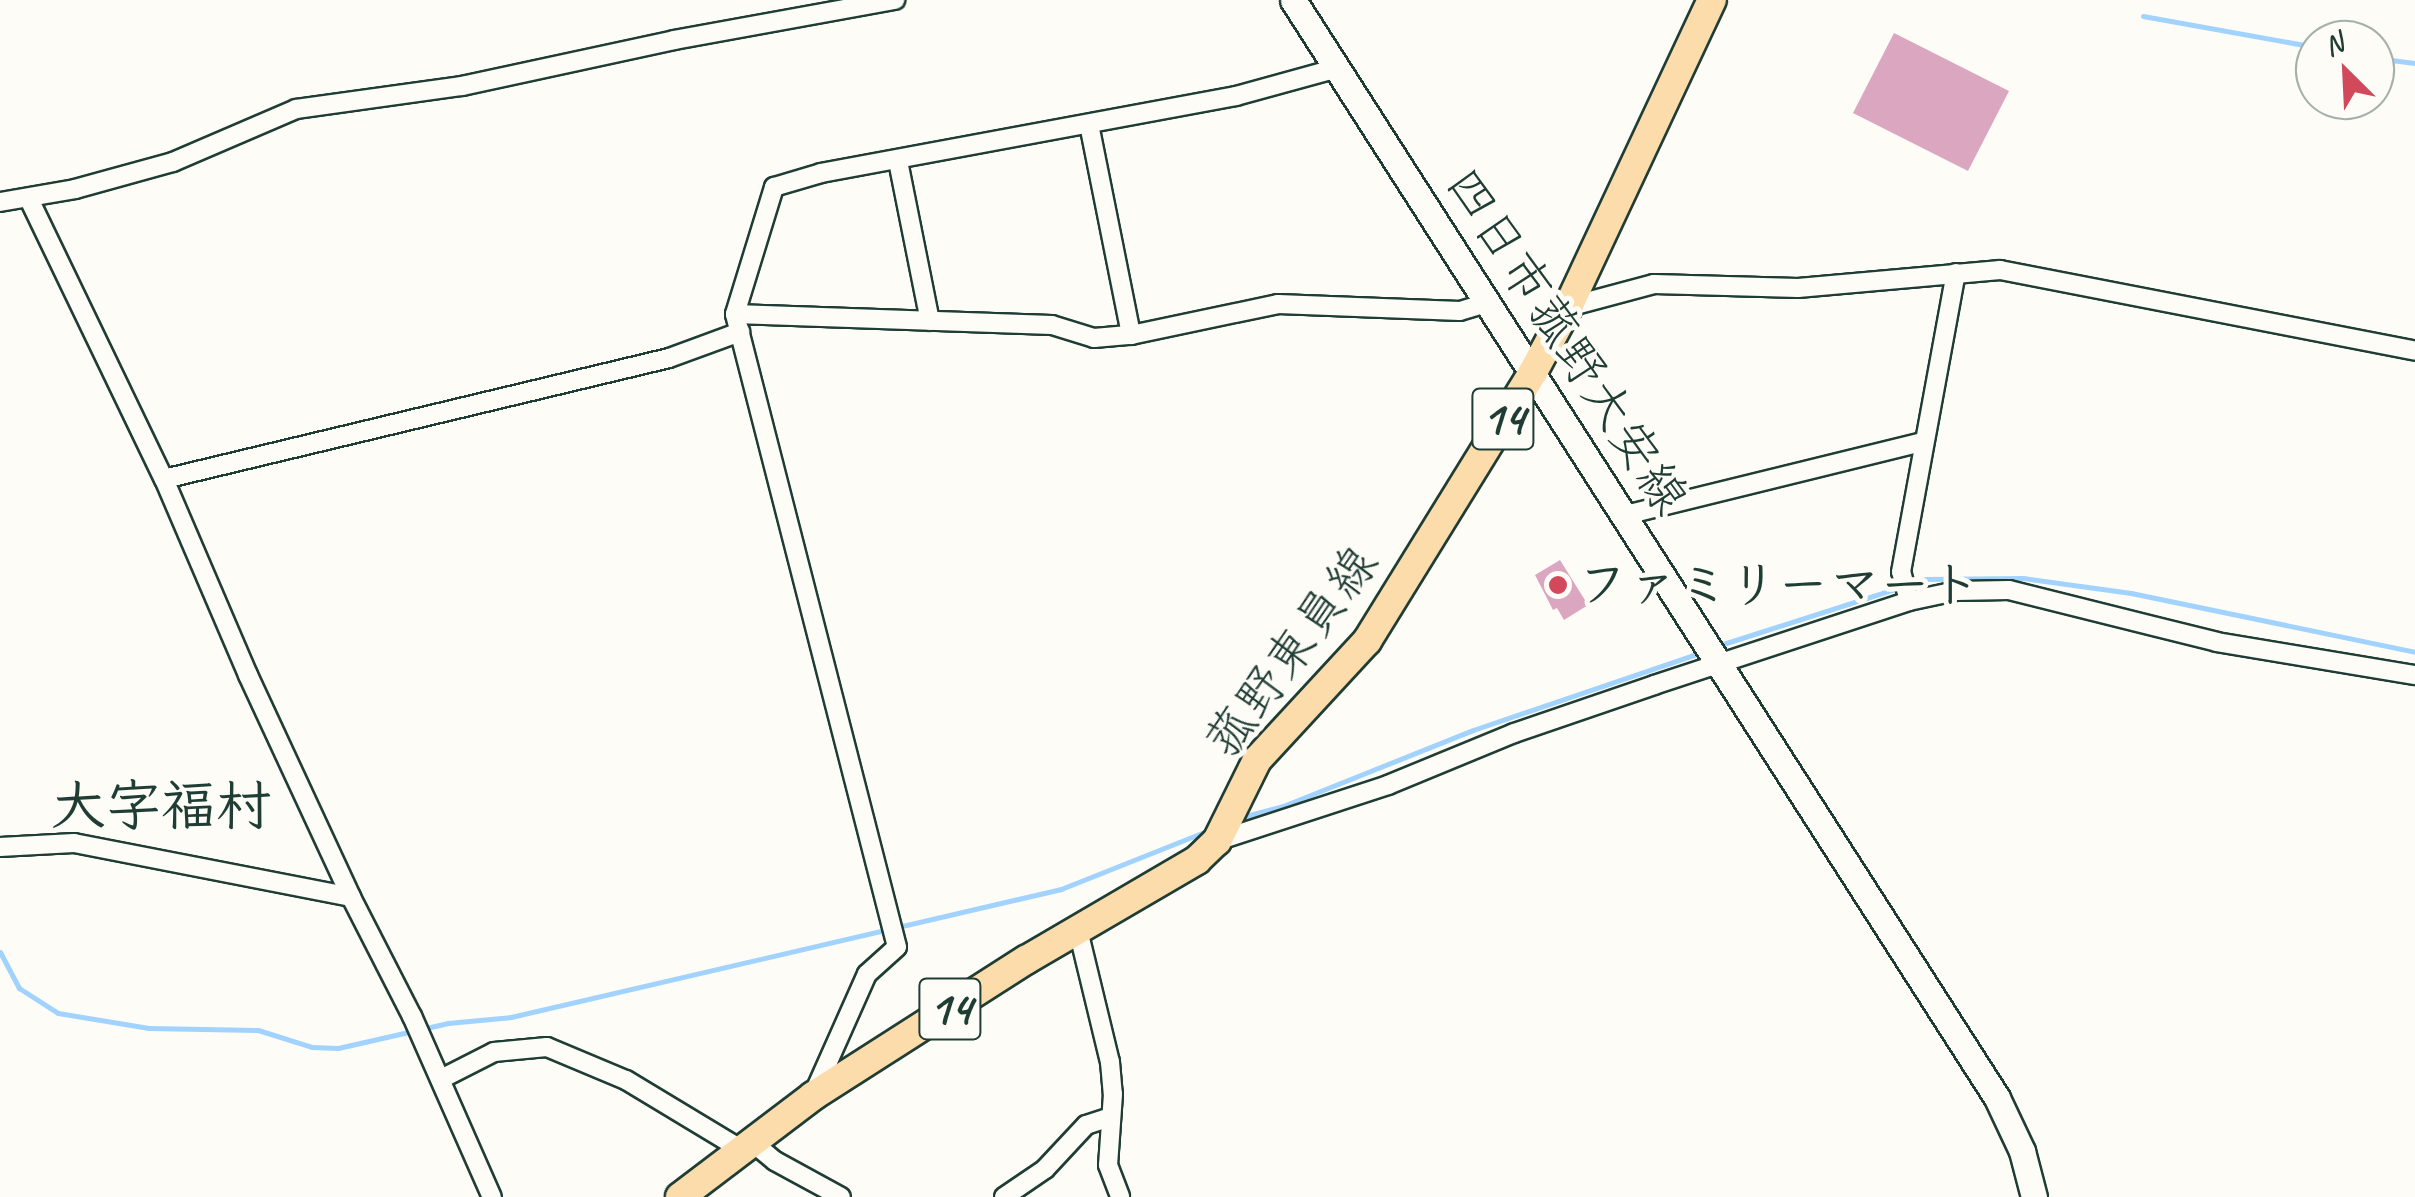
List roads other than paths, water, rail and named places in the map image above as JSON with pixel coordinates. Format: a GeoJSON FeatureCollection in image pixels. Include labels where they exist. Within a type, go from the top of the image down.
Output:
{"type":"FeatureCollection","features":[{"type":"Feature","properties":{"kind":"main road","name":"四日市菰野大安線"},"geometry":{"type":"LineString","coordinates":[[1293,0],[1997,1098],[2022,1151],[2034,1197]]}},
{"type":"Feature","properties":{"kind":"main road","name":"菰野東員線"},"geometry":{"type":"LineString","coordinates":[[680,1197],[812,1096],[1197,860],[1220,835],[1257,760],[1366,641],[1533,372],[1568,307],[1712,0]]}},
{"type":"Feature","properties":{"kind":"street"},"geometry":{"type":"LineString","coordinates":[[0,202],[29,199],[172,162],[296,110],[462,86],[895,0]]}},
{"type":"Feature","properties":{"kind":"street"},"geometry":{"type":"LineString","coordinates":[[812,1096],[867,974],[896,947],[896,941],[737,323],[774,187],[821,173],[1236,96],[1338,68]]}},
{"type":"Feature","properties":{"kind":"street"},"geometry":{"type":"LineString","coordinates":[[1088,124],[1131,336]]}},
{"type":"Feature","properties":{"kind":"street"},"geometry":{"type":"LineString","coordinates":[[898,160],[930,321]]}},
{"type":"Feature","properties":{"kind":"street"},"geometry":{"type":"LineString","coordinates":[[29,199],[164,480],[350,897],[412,1016],[492,1197]]}},
{"type":"Feature","properties":{"kind":"street"},"geometry":{"type":"LineString","coordinates":[[1568,307],[1654,284],[1798,288],[2000,270],[2415,352]]}},
{"type":"Feature","properties":{"kind":"street"},"geometry":{"type":"LineString","coordinates":[[1909,599],[1901,572],[1956,274]]}},
{"type":"Feature","properties":{"kind":"street"},"geometry":{"type":"LineString","coordinates":[[164,480],[669,358],[737,323],[930,321],[1052,325],[1094,338],[1131,336],[1278,304],[1460,311],[1487,303]]}},
{"type":"Feature","properties":{"kind":"street"},"geometry":{"type":"LineString","coordinates":[[1625,515],[1923,442]]}},
{"type":"Feature","properties":{"kind":"street"},"geometry":{"type":"LineString","coordinates":[[1220,835],[1388,785],[1714,653],[1909,599],[1956,591],[2009,590],[2217,642],[2415,675]]}},
{"type":"Feature","properties":{"kind":"street"},"geometry":{"type":"LineString","coordinates":[[0,847],[74,843],[350,897]]}},
{"type":"Feature","properties":{"kind":"street"},"geometry":{"type":"LineString","coordinates":[[1078,930],[1110,1062],[1108,1165],[1120,1197]]}},
{"type":"Feature","properties":{"kind":"street"},"geometry":{"type":"LineString","coordinates":[[441,1079],[494,1052],[547,1047],[626,1080],[840,1197]]}},
{"type":"Feature","properties":{"kind":"street"},"geometry":{"type":"LineString","coordinates":[[1004,1197],[1045,1170],[1086,1126],[1110,1117]]}},
{"type":"Feature","properties":{"kind":"waterway"},"geometry":{"type":"LineString","coordinates":[[2143,16],[2295,43]]}},
{"type":"Feature","properties":{"kind":"waterway"},"geometry":{"type":"LineString","coordinates":[[2395,60],[2415,63]]}},
{"type":"Feature","properties":{"kind":"waterway"},"geometry":{"type":"LineString","coordinates":[[1717,646],[1926,579],[2023,578],[2131,593],[2415,652]]}},
{"type":"Feature","properties":{"kind":"waterway"},"geometry":{"type":"LineString","coordinates":[[1242,817],[1283,806],[1473,730],[1702,652]]}},
{"type":"Feature","properties":{"kind":"waterway"},"geometry":{"type":"LineString","coordinates":[[0,952],[19,988],[58,1013],[149,1028],[258,1030],[312,1047],[338,1048],[448,1023],[511,1017],[1061,889],[1209,830]]}},
{"type":"Feature","properties":{"kind":"place","name":"ファミリーマート"},"geometry":{"type":"Point","coordinates":[1558,585]}},
{"type":"Feature","properties":{"kind":"district","name":"大字福村"},"geometry":{"type":"Point","coordinates":[161,807]}}]}
